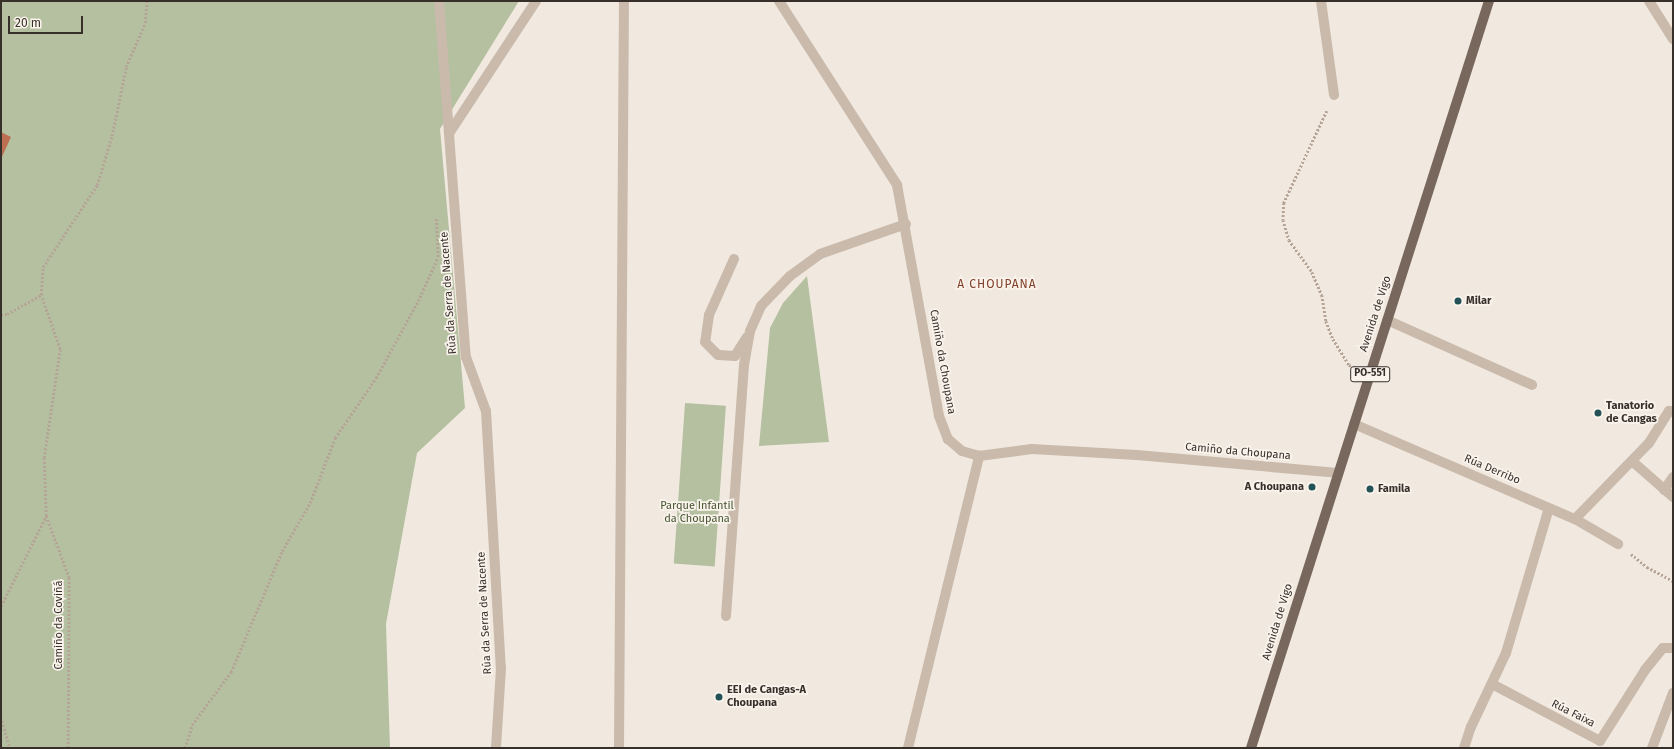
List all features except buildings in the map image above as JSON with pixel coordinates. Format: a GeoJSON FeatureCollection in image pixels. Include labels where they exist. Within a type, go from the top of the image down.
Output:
{"type":"FeatureCollection","features":[{"type":"Feature","properties":{"kind":"main road","name":"Avenida de Vigo"},"geometry":{"type":"LineString","coordinates":[[1251,748],[1337,473],[1489,1]]}},
{"type":"Feature","properties":{"kind":"street","name":"Rúa da Serra de Nacente"},"geometry":{"type":"LineString","coordinates":[[439,1],[466,357],[486,412],[501,668],[496,748]]}},
{"type":"Feature","properties":{"kind":"street"},"geometry":{"type":"LineString","coordinates":[[450,132],[536,1]]}},
{"type":"Feature","properties":{"kind":"street"},"geometry":{"type":"LineString","coordinates":[[619,748],[624,1]]}},
{"type":"Feature","properties":{"kind":"street","name":"Camiño da Choupana"},"geometry":{"type":"LineString","coordinates":[[779,1],[897,185],[906,224],[939,416],[948,439],[962,451],[978,456],[1032,449],[1137,455],[1337,473]]}},
{"type":"Feature","properties":{"kind":"street"},"geometry":{"type":"LineString","coordinates":[[1321,1],[1334,95]]}},
{"type":"Feature","properties":{"kind":"street"},"geometry":{"type":"LineString","coordinates":[[1649,1],[1673,39]]}},
{"type":"Feature","properties":{"kind":"street"},"geometry":{"type":"LineString","coordinates":[[734,259],[709,315],[705,342],[718,355],[735,356],[750,332],[761,306],[790,276],[820,254],[906,224]]}},
{"type":"Feature","properties":{"kind":"street"},"geometry":{"type":"LineString","coordinates":[[1387,320],[1532,385]]}},
{"type":"Feature","properties":{"kind":"street"},"geometry":{"type":"LineString","coordinates":[[726,616],[744,366],[750,332]]}},
{"type":"Feature","properties":{"kind":"street"},"geometry":{"type":"LineString","coordinates":[[1575,519],[1649,443],[1669,411],[1673,412]]}},
{"type":"Feature","properties":{"kind":"street","name":"Rúa Derribo"},"geometry":{"type":"LineString","coordinates":[[1354,424],[1575,519],[1618,544]]}},
{"type":"Feature","properties":{"kind":"street"},"geometry":{"type":"LineString","coordinates":[[908,748],[978,456]]}},
{"type":"Feature","properties":{"kind":"street"},"geometry":{"type":"LineString","coordinates":[[1632,461],[1673,497]]}},
{"type":"Feature","properties":{"kind":"street"},"geometry":{"type":"LineString","coordinates":[[1664,490],[1673,477]]}},
{"type":"Feature","properties":{"kind":"street"},"geometry":{"type":"LineString","coordinates":[[1464,748],[1471,727],[1506,653],[1549,508]]}},
{"type":"Feature","properties":{"kind":"street","name":"Rúa Faixa"},"geometry":{"type":"LineString","coordinates":[[1492,684],[1600,741],[1645,670],[1663,648],[1673,648]]}},
{"type":"Feature","properties":{"kind":"street"},"geometry":{"type":"LineString","coordinates":[[1652,748],[1673,693]]}},
{"type":"Feature","properties":{"kind":"path"},"geometry":{"type":"LineString","coordinates":[[1,315],[7,314],[42,295],[43,267],[97,185],[112,136],[126,67],[145,23],[147,1]]}},
{"type":"Feature","properties":{"kind":"path"},"geometry":{"type":"LineString","coordinates":[[1334,95],[1284,203],[1283,220],[1289,240],[1312,272],[1322,295],[1326,321],[1333,339],[1349,365],[1369,376]]}},
{"type":"Feature","properties":{"kind":"path"},"geometry":{"type":"LineString","coordinates":[[185,748],[192,725],[231,672],[282,551],[310,503],[335,438],[376,378],[418,301],[438,257],[434,222],[437,215]]}},
{"type":"Feature","properties":{"kind":"path","name":"Camiño da Coviñá"},"geometry":{"type":"LineString","coordinates":[[42,295],[60,349],[44,458],[46,516],[68,578],[68,748]]}},
{"type":"Feature","properties":{"kind":"path"},"geometry":{"type":"LineString","coordinates":[[1,606],[46,516]]}},
{"type":"Feature","properties":{"kind":"path"},"geometry":{"type":"LineString","coordinates":[[1618,544],[1647,567],[1673,581]]}},
{"type":"Feature","properties":{"kind":"path"},"geometry":{"type":"LineString","coordinates":[[1,717],[10,748]]}},
{"type":"Feature","properties":{"kind":"green space"},"geometry":{"type":"Polygon","coordinates":[[[1,1],[519,1],[440,129],[465,408],[417,453],[386,624],[390,748],[1,748],[1,1]]]}},
{"type":"Feature","properties":{"kind":"green space"},"geometry":{"type":"Polygon","coordinates":[[[807,276],[829,442],[759,446],[770,328],[783,303],[807,276]]]}},
{"type":"Feature","properties":{"kind":"green space","name":"Parque Infantil da Choupana"},"geometry":{"type":"Polygon","coordinates":[[[685,403],[726,406],[715,566],[674,564],[685,403]]]}},
{"type":"Feature","properties":{"kind":"place","name":"Milar"},"geometry":{"type":"Point","coordinates":[1458,301]}},
{"type":"Feature","properties":{"kind":"place","name":"Tanatorio de Cangas"},"geometry":{"type":"Point","coordinates":[1598,413]}},
{"type":"Feature","properties":{"kind":"place","name":"A Choupana"},"geometry":{"type":"Point","coordinates":[1312,487]}},
{"type":"Feature","properties":{"kind":"place","name":"Famila"},"geometry":{"type":"Point","coordinates":[1370,489]}},
{"type":"Feature","properties":{"kind":"place","name":"EEI de Cangas-A Choupana"},"geometry":{"type":"Point","coordinates":[719,697]}},
{"type":"Feature","properties":{"kind":"district","name":"A CHOUPANA"},"geometry":{"type":"Point","coordinates":[997,285]}}]}
